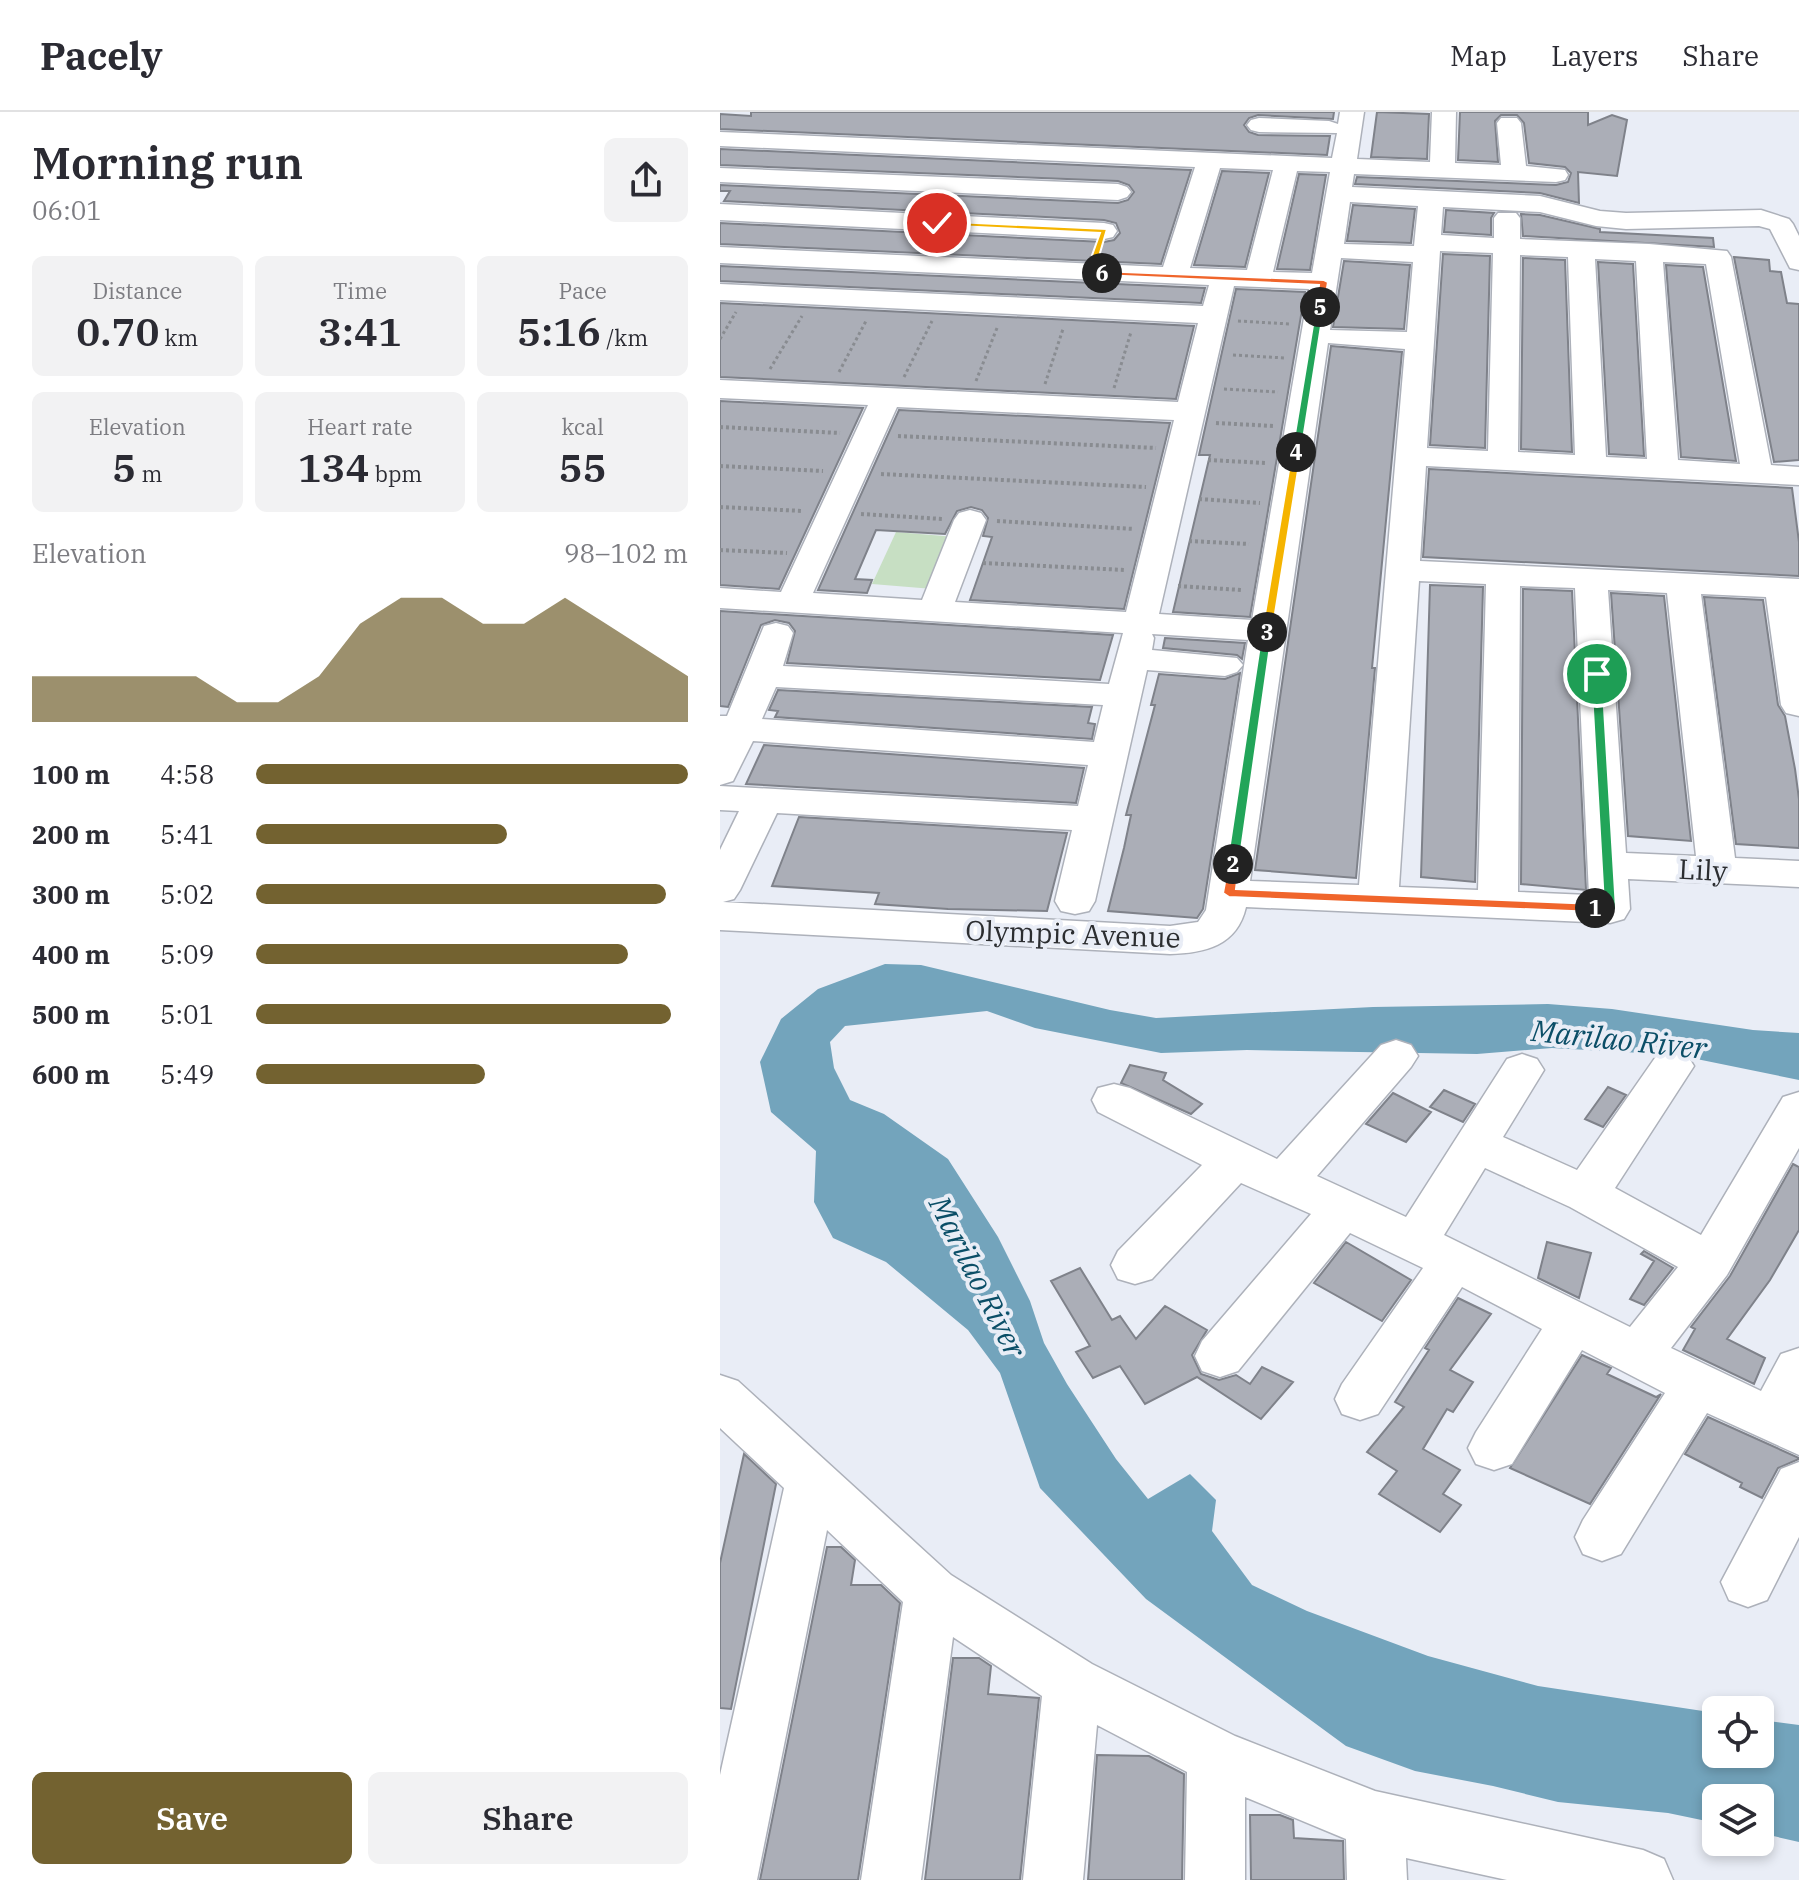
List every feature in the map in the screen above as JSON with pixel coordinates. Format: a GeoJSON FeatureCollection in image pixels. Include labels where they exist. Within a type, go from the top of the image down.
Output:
{"type":"FeatureCollection","features":[{"type":"Feature","properties":{"kind":"street"},"geometry":{"type":"LineString","coordinates":[[1378,899],[1427,249],[1444,112]]}},
{"type":"Feature","properties":{"kind":"street"},"geometry":{"type":"LineString","coordinates":[[868,181],[900,119]]}},
{"type":"Feature","properties":{"kind":"street"},"geometry":{"type":"LineString","coordinates":[[1248,160],[1255,125],[1340,120]]}},
{"type":"Feature","properties":{"kind":"street","name":"Olympic Avenue"},"geometry":{"type":"LineString","coordinates":[[720,916],[1065,936],[1190,939],[1213,933],[1220,927],[1229,893],[1267,631],[1341,180],[1340,120]]}},
{"type":"Feature","properties":{"kind":"street"},"geometry":{"type":"LineString","coordinates":[[1509,123],[1514,173]]}},
{"type":"Feature","properties":{"kind":"street"},"geometry":{"type":"LineString","coordinates":[[720,139],[1287,162],[1341,180],[1436,184],[1550,205],[1607,220],[1748,217],[1772,220],[1786,231],[1793,255],[1799,262]]}},
{"type":"Feature","properties":{"kind":"street"},"geometry":{"type":"LineString","coordinates":[[1090,272],[1131,156]]}},
{"type":"Feature","properties":{"kind":"street"},"geometry":{"type":"LineString","coordinates":[[1174,276],[1210,159]]}},
{"type":"Feature","properties":{"kind":"street"},"geometry":{"type":"LineString","coordinates":[[1258,279],[1287,162]]}},
{"type":"Feature","properties":{"kind":"street"},"geometry":{"type":"LineString","coordinates":[[1436,184],[1514,173],[1556,175]]}},
{"type":"Feature","properties":{"kind":"street"},"geometry":{"type":"LineString","coordinates":[[720,175],[868,181],[1111,212]]}},
{"type":"Feature","properties":{"kind":"street"},"geometry":{"type":"LineString","coordinates":[[720,212],[853,219],[1111,212]]}},
{"type":"Feature","properties":{"kind":"street"},"geometry":{"type":"LineString","coordinates":[[1503,461],[1507,215]]}},
{"type":"Feature","properties":{"kind":"street"},"geometry":{"type":"LineString","coordinates":[[810,296],[827,260],[853,219]]}},
{"type":"Feature","properties":{"kind":"street"},"geometry":{"type":"LineString","coordinates":[[1347,251],[1507,245],[1719,258],[1757,474]]}},
{"type":"Feature","properties":{"kind":"street"},"geometry":{"type":"LineString","coordinates":[[1581,249],[1591,465]]}},
{"type":"Feature","properties":{"kind":"street"},"geometry":{"type":"LineString","coordinates":[[1649,252],[1663,468]]}},
{"type":"Feature","properties":{"kind":"street"},"geometry":{"type":"LineString","coordinates":[[720,255],[1324,282]]}},
{"type":"Feature","properties":{"kind":"street"},"geometry":{"type":"LineString","coordinates":[[1075,901],[1223,278]]}},
{"type":"Feature","properties":{"kind":"street"},"geometry":{"type":"LineString","coordinates":[[720,292],[1213,317]]}},
{"type":"Feature","properties":{"kind":"street"},"geometry":{"type":"LineString","coordinates":[[1337,337],[1422,341]]}},
{"type":"Feature","properties":{"kind":"street"},"geometry":{"type":"LineString","coordinates":[[720,389],[1108,408],[1182,445]]}},
{"type":"Feature","properties":{"kind":"street"},"geometry":{"type":"LineString","coordinates":[[720,773],[730,728],[763,676],[784,618],[852,472],[891,397]]}},
{"type":"Feature","properties":{"kind":"street"},"geometry":{"type":"LineString","coordinates":[[1411,456],[1799,477]]}},
{"type":"Feature","properties":{"kind":"street"},"geometry":{"type":"LineString","coordinates":[[935,611],[970,520]]}},
{"type":"Feature","properties":{"kind":"street"},"geometry":{"type":"LineString","coordinates":[[1402,570],[1790,589],[1799,705]]}},
{"type":"Feature","properties":{"kind":"street"},"geometry":{"type":"LineString","coordinates":[[1498,904],[1503,575]]}},
{"type":"Feature","properties":{"kind":"street"},"geometry":{"type":"LineString","coordinates":[[1229,893],[1610,909],[1591,579]]}},
{"type":"Feature","properties":{"kind":"street"},"geometry":{"type":"LineString","coordinates":[[1683,583],[1717,871]]}},
{"type":"Feature","properties":{"kind":"street"},"geometry":{"type":"LineString","coordinates":[[720,598],[784,618],[935,611],[1136,640],[1225,665]]}},
{"type":"Feature","properties":{"kind":"street"},"geometry":{"type":"LineString","coordinates":[[1136,640],[1267,631]]}},
{"type":"Feature","properties":{"kind":"street"},"geometry":{"type":"LineString","coordinates":[[763,676],[1123,695]]}},
{"type":"Feature","properties":{"kind":"street"},"geometry":{"type":"LineString","coordinates":[[730,728],[1109,755]]}},
{"type":"Feature","properties":{"kind":"street"},"geometry":{"type":"LineString","coordinates":[[720,798],[1094,819]]}},
{"type":"Feature","properties":{"kind":"street"},"geometry":{"type":"LineString","coordinates":[[720,890],[764,800]]}},
{"type":"Feature","properties":{"kind":"street","name":"Lily"},"geometry":{"type":"LineString","coordinates":[[1607,865],[1799,874]]}},
{"type":"Feature","properties":{"kind":"street"},"geometry":{"type":"LineString","coordinates":[[1285,1181],[1396,1056]]}},
{"type":"Feature","properties":{"kind":"street"},"geometry":{"type":"LineString","coordinates":[[1586,1194],[1672,1066]]}},
{"type":"Feature","properties":{"kind":"street"},"geometry":{"type":"LineString","coordinates":[[1360,1399],[1435,1252],[1475,1144],[1522,1070]]}},
{"type":"Feature","properties":{"kind":"street"},"geometry":{"type":"LineString","coordinates":[[1114,1100],[1234,1161],[1285,1181],[1435,1252],[1697,1385],[1786,1426],[1799,1369]]}},
{"type":"Feature","properties":{"kind":"street"},"geometry":{"type":"LineString","coordinates":[[1638,1353],[1710,1262],[1799,1109]]}},
{"type":"Feature","properties":{"kind":"street"},"geometry":{"type":"LineString","coordinates":[[1475,1144],[1586,1194],[1710,1262]]}},
{"type":"Feature","properties":{"kind":"street"},"geometry":{"type":"LineString","coordinates":[[1135,1265],[1234,1161]]}},
{"type":"Feature","properties":{"kind":"street"},"geometry":{"type":"LineString","coordinates":[[1220,1356],[1343,1208]]}},
{"type":"Feature","properties":{"kind":"street"},"geometry":{"type":"LineString","coordinates":[[1494,1448],[1573,1322]]}},
{"type":"Feature","properties":{"kind":"street"},"geometry":{"type":"LineString","coordinates":[[1602,1537],[1697,1385]]}},
{"type":"Feature","properties":{"kind":"street"},"geometry":{"type":"LineString","coordinates":[[720,1396],[932,1593],[1072,1683],[1216,1757],[1375,1821],[1536,1869],[1643,1880]]}},
{"type":"Feature","properties":{"kind":"street"},"geometry":{"type":"LineString","coordinates":[[727,1880],[811,1482]]}},
{"type":"Feature","properties":{"kind":"street"},"geometry":{"type":"LineString","coordinates":[[1748,1582],[1799,1485]]}},
{"type":"Feature","properties":{"kind":"street"},"geometry":{"type":"LineString","coordinates":[[891,1880],[932,1593]]}},
{"type":"Feature","properties":{"kind":"street"},"geometry":{"type":"LineString","coordinates":[[1053,1880],[1072,1683]]}},
{"type":"Feature","properties":{"kind":"street"},"geometry":{"type":"LineString","coordinates":[[1215,1880],[1216,1757]]}},
{"type":"Feature","properties":{"kind":"street"},"geometry":{"type":"LineString","coordinates":[[1375,1821],[1377,1880]]}},
{"type":"Feature","properties":{"kind":"path"},"geometry":{"type":"LineString","coordinates":[[758,391],[810,296]]}},
{"type":"Feature","properties":{"kind":"path"},"geometry":{"type":"LineString","coordinates":[[828,394],[877,299]]}},
{"type":"Feature","properties":{"kind":"path"},"geometry":{"type":"LineString","coordinates":[[891,397],[941,302]]}},
{"type":"Feature","properties":{"kind":"path"},"geometry":{"type":"LineString","coordinates":[[968,401],[1006,305]]}},
{"type":"Feature","properties":{"kind":"path"},"geometry":{"type":"LineString","coordinates":[[1038,404],[1070,308]]}},
{"type":"Feature","properties":{"kind":"path"},"geometry":{"type":"LineString","coordinates":[[1108,408],[1138,311]]}},
{"type":"Feature","properties":{"kind":"path"},"geometry":{"type":"LineString","coordinates":[[1213,317],[1290,324]]}},
{"type":"Feature","properties":{"kind":"path"},"geometry":{"type":"LineString","coordinates":[[1204,353],[1285,358]]}},
{"type":"Feature","properties":{"kind":"path"},"geometry":{"type":"LineString","coordinates":[[1182,445],[1279,392]]}},
{"type":"Feature","properties":{"kind":"path"},"geometry":{"type":"LineString","coordinates":[[720,466],[852,472],[1182,445],[1274,426]]}},
{"type":"Feature","properties":{"kind":"path"},"geometry":{"type":"LineString","coordinates":[[720,427],[1182,445],[1266,463]]}},
{"type":"Feature","properties":{"kind":"path"},"geometry":{"type":"LineString","coordinates":[[1182,445],[1260,503]]}},
{"type":"Feature","properties":{"kind":"path"},"geometry":{"type":"LineString","coordinates":[[1160,539],[1249,544]]}},
{"type":"Feature","properties":{"kind":"path"},"geometry":{"type":"LineString","coordinates":[[720,550],[814,555]]}},
{"type":"Feature","properties":{"kind":"path"},"geometry":{"type":"LineString","coordinates":[[954,561],[1151,578],[1241,590]]}},
{"type":"Feature","properties":{"kind":"green space"},"geometry":{"type":"Polygon","coordinates":[[[896,532],[955,537],[933,589],[872,584],[896,532]]]}},
{"type":"Feature","properties":{"kind":"water","name":"Marilao River"},"geometry":{"type":"Polygon","coordinates":[[[885,964],[921,965],[1156,1018],[1373,1007],[1548,1004],[1799,1033],[1799,1080],[1677,1055],[1552,1048],[1477,1054],[1247,1050],[1161,1053],[1035,1028],[987,1011],[845,1026],[830,1042],[834,1068],[850,1100],[884,1114],[948,1159],[998,1237],[1030,1301],[1044,1343],[1116,1459],[1148,1499],[1190,1474],[1216,1500],[1212,1531],[1252,1585],[1307,1611],[1428,1656],[1538,1686],[1702,1711],[1702,1768],[1774,1768],[1774,1722],[1799,1725],[1799,1842],[1774,1836],[1774,1784],[1702,1784],[1702,1820],[1668,1813],[1558,1802],[1415,1771],[1346,1746],[1146,1599],[1040,1488],[1000,1373],[968,1330],[886,1262],[833,1238],[814,1202],[816,1151],[771,1112],[760,1062],[781,1019],[818,989],[885,964]]]}},
{"type":"Feature","properties":{"kind":"building"},"geometry":{"type":"Polygon","coordinates":[[[751,112],[1334,112],[1333,119],[1258,115],[1249,118],[1244,125],[1249,132],[1258,135],[1330,136],[1327,155],[720,129],[720,114],[751,116],[751,112]]]}},
{"type":"Feature","properties":{"kind":"building"},"geometry":{"type":"Polygon","coordinates":[[[1377,112],[1429,114],[1427,159],[1371,157],[1377,112]]]}},
{"type":"Feature","properties":{"kind":"building"},"geometry":{"type":"Polygon","coordinates":[[[1460,112],[1588,112],[1588,125],[1612,115],[1627,120],[1617,176],[1578,172],[1579,203],[1540,193],[1355,184],[1357,177],[1556,185],[1568,182],[1571,173],[1565,167],[1529,163],[1524,123],[1517,115],[1501,115],[1495,121],[1498,162],[1458,160],[1460,112]]]}},
{"type":"Feature","properties":{"kind":"building"},"geometry":{"type":"Polygon","coordinates":[[[720,149],[1191,170],[1161,264],[720,244],[720,223],[1104,242],[1114,240],[1120,233],[1116,223],[1104,220],[724,201],[730,191],[720,191],[720,185],[1118,203],[1128,200],[1134,192],[1129,185],[1118,181],[720,165],[720,149]]]}},
{"type":"Feature","properties":{"kind":"building"},"geometry":{"type":"Polygon","coordinates":[[[1222,171],[1269,173],[1245,267],[1194,265],[1222,171]]]}},
{"type":"Feature","properties":{"kind":"building"},"geometry":{"type":"Polygon","coordinates":[[[1299,174],[1326,175],[1310,270],[1277,269],[1299,174]]]}},
{"type":"Feature","properties":{"kind":"building"},"geometry":{"type":"Polygon","coordinates":[[[1353,205],[1415,209],[1411,243],[1347,241],[1353,205]]]}},
{"type":"Feature","properties":{"kind":"building"},"geometry":{"type":"Polygon","coordinates":[[[1446,210],[1494,213],[1491,235],[1444,232],[1446,210]]]}},
{"type":"Feature","properties":{"kind":"building"},"geometry":{"type":"Polygon","coordinates":[[[1521,214],[1540,215],[1600,229],[1600,232],[1713,238],[1714,247],[1523,236],[1521,214]]]}},
{"type":"Feature","properties":{"kind":"building"},"geometry":{"type":"Polygon","coordinates":[[[1443,254],[1490,256],[1485,448],[1430,445],[1443,254]]]}},
{"type":"Feature","properties":{"kind":"building"},"geometry":{"type":"Polygon","coordinates":[[[1734,257],[1769,260],[1770,271],[1781,272],[1787,303],[1799,304],[1799,460],[1774,462],[1734,257]]]}},
{"type":"Feature","properties":{"kind":"building"},"geometry":{"type":"Polygon","coordinates":[[[1523,258],[1565,260],[1572,452],[1521,449],[1523,258]]]}},
{"type":"Feature","properties":{"kind":"building"},"geometry":{"type":"Polygon","coordinates":[[[1344,261],[1410,265],[1404,329],[1333,327],[1344,261]]]}},
{"type":"Feature","properties":{"kind":"building"},"geometry":{"type":"Polygon","coordinates":[[[1598,262],[1633,264],[1644,456],[1609,454],[1598,262]]]}},
{"type":"Feature","properties":{"kind":"building"},"geometry":{"type":"Polygon","coordinates":[[[1666,265],[1703,267],[1736,461],[1681,457],[1666,265]]]}},
{"type":"Feature","properties":{"kind":"building"},"geometry":{"type":"Polygon","coordinates":[[[720,266],[1205,288],[1201,303],[720,281],[720,266]]]}},
{"type":"Feature","properties":{"kind":"building"},"geometry":{"type":"Polygon","coordinates":[[[1236,289],[1305,292],[1250,617],[1173,612],[1210,455],[1199,455],[1236,289]]]}},
{"type":"Feature","properties":{"kind":"building"},"geometry":{"type":"Polygon","coordinates":[[[720,303],[1194,326],[1176,399],[720,377],[720,303]]]}},
{"type":"Feature","properties":{"kind":"building"},"geometry":{"type":"Polygon","coordinates":[[[1331,346],[1402,352],[1356,878],[1255,870],[1331,346]]]}},
{"type":"Feature","properties":{"kind":"building"},"geometry":{"type":"Polygon","coordinates":[[[720,401],[863,408],[779,589],[720,585],[720,401]]]}},
{"type":"Feature","properties":{"kind":"building"},"geometry":{"type":"Polygon","coordinates":[[[899,410],[1170,423],[1124,609],[970,600],[992,537],[983,536],[988,518],[982,510],[971,507],[957,511],[945,534],[876,530],[855,579],[872,580],[867,593],[818,590],[899,410]]]}},
{"type":"Feature","properties":{"kind":"building"},"geometry":{"type":"Polygon","coordinates":[[[1429,469],[1792,488],[1799,542],[1799,576],[1423,557],[1429,469]]]}},
{"type":"Feature","properties":{"kind":"building"},"geometry":{"type":"Polygon","coordinates":[[[1430,585],[1483,587],[1475,882],[1421,877],[1430,585]]]}},
{"type":"Feature","properties":{"kind":"building"},"geometry":{"type":"Polygon","coordinates":[[[1523,589],[1572,591],[1586,890],[1521,884],[1523,589]]]}},
{"type":"Feature","properties":{"kind":"building"},"geometry":{"type":"Polygon","coordinates":[[[1611,593],[1664,596],[1691,841],[1628,836],[1611,593]]]}},
{"type":"Feature","properties":{"kind":"building"},"geometry":{"type":"Polygon","coordinates":[[[1704,597],[1763,600],[1778,705],[1785,716],[1795,769],[1799,799],[1799,848],[1736,844],[1704,597]]]}},
{"type":"Feature","properties":{"kind":"building"},"geometry":{"type":"Polygon","coordinates":[[[720,611],[1113,635],[1100,680],[787,663],[795,631],[789,623],[775,620],[761,625],[728,707],[720,706],[720,611]]]}},
{"type":"Feature","properties":{"kind":"building"},"geometry":{"type":"Polygon","coordinates":[[[1165,638],[1245,643],[1242,659],[1237,655],[1163,648],[1165,638]]]}},
{"type":"Feature","properties":{"kind":"building"},"geometry":{"type":"Polygon","coordinates":[[[1240,673],[1203,909],[1197,918],[1108,911],[1131,815],[1126,815],[1155,705],[1151,705],[1159,674],[1225,679],[1240,673]]]}},
{"type":"Feature","properties":{"kind":"building"},"geometry":{"type":"Polygon","coordinates":[[[778,690],[1092,707],[1088,723],[1095,724],[1092,739],[775,717],[778,711],[769,710],[778,690]]]}},
{"type":"Feature","properties":{"kind":"building"},"geometry":{"type":"Polygon","coordinates":[[[764,745],[1084,768],[1076,803],[746,784],[764,745]]]}},
{"type":"Feature","properties":{"kind":"building"},"geometry":{"type":"Polygon","coordinates":[[[799,817],[1067,833],[1047,911],[948,909],[875,904],[879,893],[772,886],[799,817]]]}},
{"type":"Feature","properties":{"kind":"building"},"geometry":{"type":"Polygon","coordinates":[[[1130,1065],[1166,1073],[1163,1080],[1202,1104],[1191,1114],[1121,1083],[1130,1065]]]}},
{"type":"Feature","properties":{"kind":"building"},"geometry":{"type":"Polygon","coordinates":[[[1608,1087],[1626,1095],[1603,1127],[1585,1119],[1608,1087]]]}},
{"type":"Feature","properties":{"kind":"building"},"geometry":{"type":"Polygon","coordinates":[[[1444,1090],[1475,1104],[1463,1122],[1430,1107],[1444,1090]]]}},
{"type":"Feature","properties":{"kind":"building"},"geometry":{"type":"Polygon","coordinates":[[[1393,1093],[1431,1112],[1406,1142],[1366,1124],[1393,1093]]]}},
{"type":"Feature","properties":{"kind":"building"},"geometry":{"type":"Polygon","coordinates":[[[1793,1164],[1799,1167],[1799,1230],[1770,1280],[1727,1339],[1765,1358],[1754,1384],[1683,1350],[1695,1329],[1691,1327],[1730,1276],[1793,1164]]]}},
{"type":"Feature","properties":{"kind":"building"},"geometry":{"type":"Polygon","coordinates":[[[1346,1242],[1411,1280],[1382,1321],[1314,1283],[1346,1242]]]}},
{"type":"Feature","properties":{"kind":"building"},"geometry":{"type":"Polygon","coordinates":[[[1547,1242],[1591,1253],[1579,1298],[1538,1278],[1547,1242]]]}},
{"type":"Feature","properties":{"kind":"building"},"geometry":{"type":"Polygon","coordinates":[[[1644,1251],[1673,1268],[1644,1305],[1630,1299],[1654,1261],[1641,1254],[1644,1251]]]}},
{"type":"Feature","properties":{"kind":"building"},"geometry":{"type":"Polygon","coordinates":[[[1080,1268],[1112,1320],[1120,1316],[1136,1339],[1165,1306],[1207,1330],[1192,1355],[1201,1374],[1219,1380],[1236,1375],[1250,1384],[1262,1367],[1293,1382],[1261,1419],[1197,1377],[1145,1404],[1120,1366],[1093,1378],[1076,1352],[1090,1346],[1051,1281],[1080,1268]]]}},
{"type":"Feature","properties":{"kind":"building"},"geometry":{"type":"Polygon","coordinates":[[[1458,1298],[1491,1314],[1450,1370],[1473,1382],[1453,1412],[1447,1409],[1423,1449],[1460,1470],[1443,1494],[1461,1505],[1440,1532],[1379,1494],[1397,1471],[1367,1452],[1404,1407],[1395,1402],[1458,1298]]]}},
{"type":"Feature","properties":{"kind":"building"},"geometry":{"type":"Polygon","coordinates":[[[1582,1355],[1611,1368],[1607,1374],[1656,1397],[1661,1394],[1590,1504],[1510,1468],[1582,1355]]]}},
{"type":"Feature","properties":{"kind":"building"},"geometry":{"type":"Polygon","coordinates":[[[1708,1417],[1799,1459],[1778,1468],[1762,1498],[1740,1487],[1742,1483],[1685,1454],[1708,1417]]]}},
{"type":"Feature","properties":{"kind":"building"},"geometry":{"type":"Polygon","coordinates":[[[744,1454],[776,1484],[731,1709],[720,1708],[720,1563],[744,1454]]]}},
{"type":"Feature","properties":{"kind":"building"},"geometry":{"type":"Polygon","coordinates":[[[827,1547],[841,1547],[855,1560],[851,1585],[881,1585],[900,1603],[858,1880],[760,1880],[827,1547]]]}},
{"type":"Feature","properties":{"kind":"building"},"geometry":{"type":"Polygon","coordinates":[[[953,1658],[979,1658],[991,1666],[988,1694],[1039,1698],[1020,1880],[925,1880],[953,1658]]]}},
{"type":"Feature","properties":{"kind":"building"},"geometry":{"type":"Polygon","coordinates":[[[1097,1755],[1149,1756],[1184,1774],[1182,1880],[1088,1880],[1097,1755]]]}},
{"type":"Feature","properties":{"kind":"building"},"geometry":{"type":"Polygon","coordinates":[[[1250,1815],[1280,1815],[1293,1820],[1294,1838],[1343,1841],[1344,1880],[1251,1880],[1250,1815]]]}},
{"type":"Feature","properties":{"kind":"route"},"geometry":{"type":"LineString","coordinates":[[937,223],[1104,231],[1090,272],[1324,282],[1267,631],[1229,893],[1610,909],[1597,674]]}}]}
